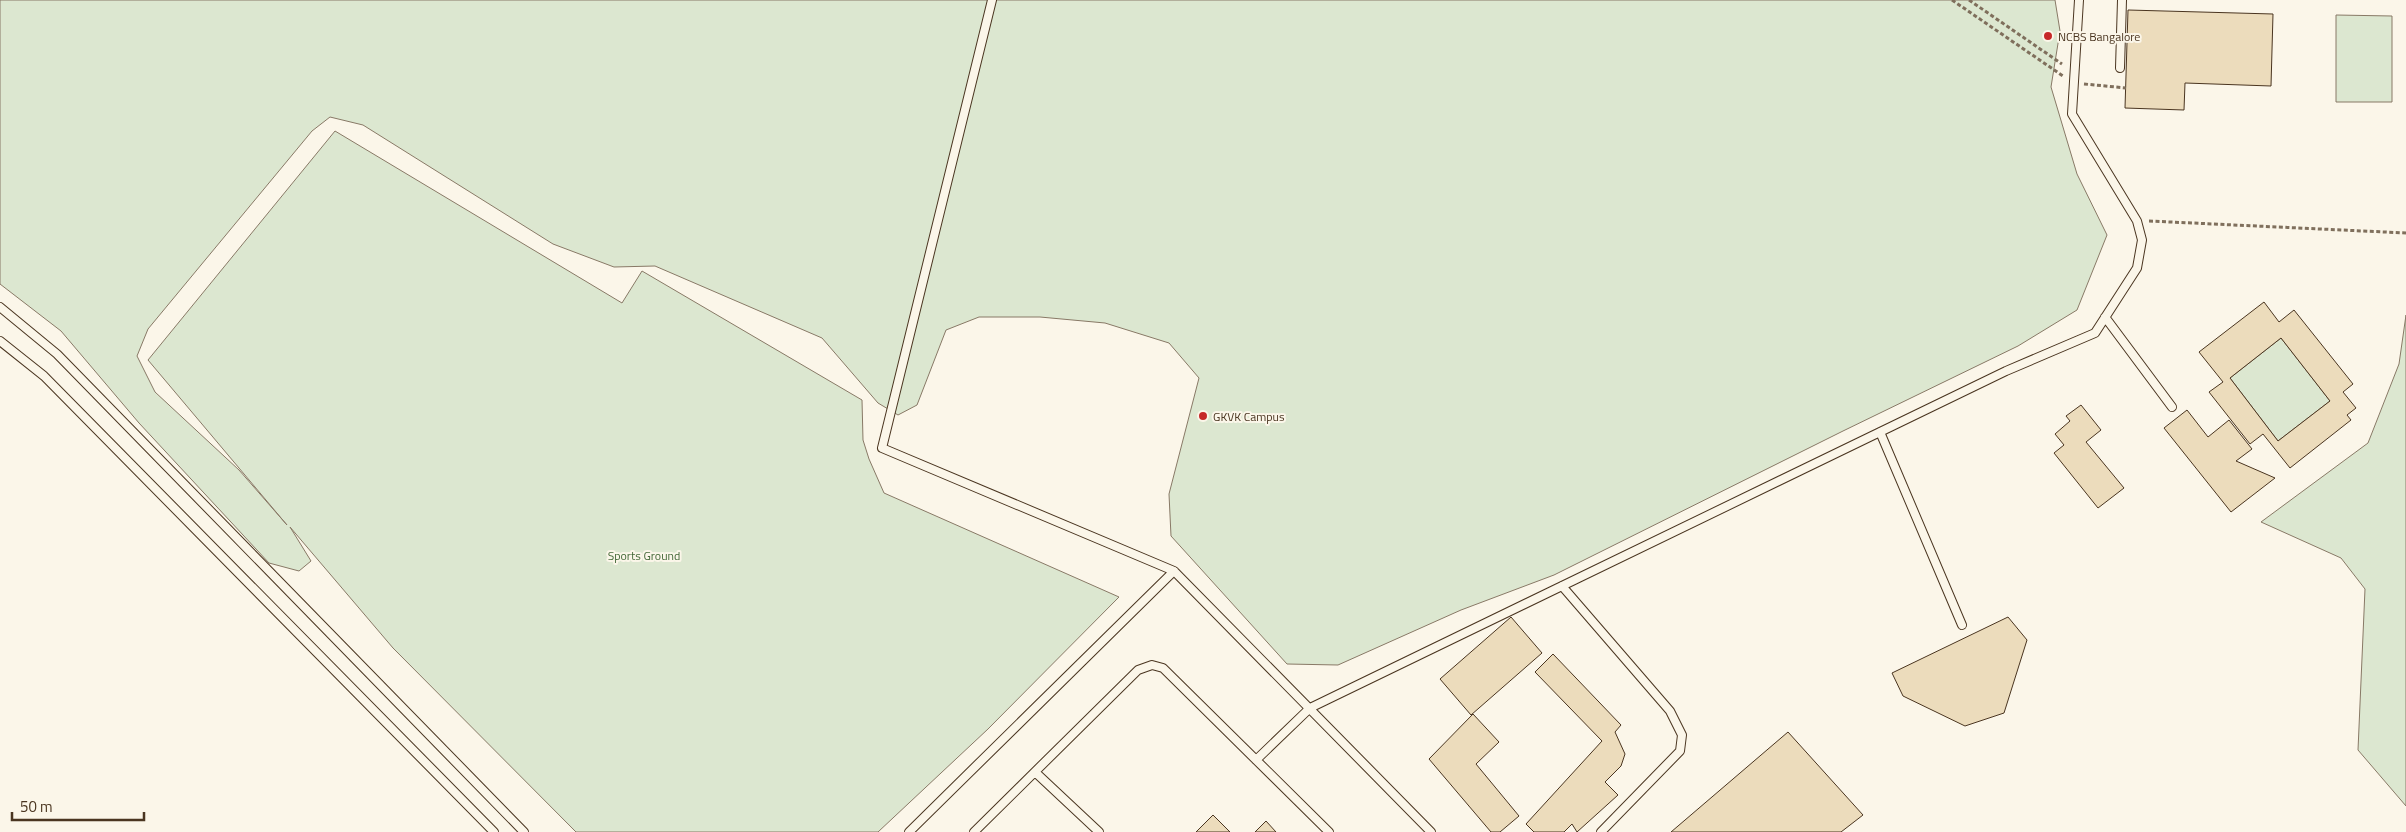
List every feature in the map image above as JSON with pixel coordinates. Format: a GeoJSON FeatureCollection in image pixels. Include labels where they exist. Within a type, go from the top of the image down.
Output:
{"type":"FeatureCollection","features":[{"type":"Feature","properties":{"kind":"lane"},"geometry":{"type":"LineString","coordinates":[[992,0],[882,448],[1174,571],[1431,832]]}},
{"type":"Feature","properties":{"kind":"lane"},"geometry":{"type":"LineString","coordinates":[[1256,760],[1310,708],[2006,371],[2095,333],[2137,268],[2142,240],[2136,221],[2072,114],[2079,0]]}},
{"type":"Feature","properties":{"kind":"lane"},"geometry":{"type":"LineString","coordinates":[[2120,68],[2122,0]]}},
{"type":"Feature","properties":{"kind":"lane"},"geometry":{"type":"LineString","coordinates":[[0,307],[57,354],[524,832]]}},
{"type":"Feature","properties":{"kind":"lane"},"geometry":{"type":"LineString","coordinates":[[2105,317],[2172,407]]}},
{"type":"Feature","properties":{"kind":"lane"},"geometry":{"type":"LineString","coordinates":[[0,340],[44,376],[494,832]]}},
{"type":"Feature","properties":{"kind":"lane"},"geometry":{"type":"LineString","coordinates":[[1880,432],[1962,625]]}},
{"type":"Feature","properties":{"kind":"lane"},"geometry":{"type":"LineString","coordinates":[[909,832],[1174,571]]}},
{"type":"Feature","properties":{"kind":"lane"},"geometry":{"type":"LineString","coordinates":[[1562,586],[1670,711],[1682,735],[1680,751],[1601,832]]}},
{"type":"Feature","properties":{"kind":"lane"},"geometry":{"type":"LineString","coordinates":[[974,832],[1138,670],[1152,665],[1163,668],[1329,832]]}},
{"type":"Feature","properties":{"kind":"lane"},"geometry":{"type":"LineString","coordinates":[[1035,772],[1099,832]]}},
{"type":"Feature","properties":{"kind":"path"},"geometry":{"type":"LineString","coordinates":[[1952,0],[2074,84],[2126,88]]}},
{"type":"Feature","properties":{"kind":"path"},"geometry":{"type":"LineString","coordinates":[[1969,0],[2065,66]]}},
{"type":"Feature","properties":{"kind":"path"},"geometry":{"type":"LineString","coordinates":[[2136,221],[2406,233]]}},
{"type":"Feature","properties":{"kind":"green space","name":"Sports Ground"},"geometry":{"type":"Polygon","coordinates":[[[0,0],[2055,0],[2060,31],[2051,87],[2077,174],[2107,235],[2077,310],[2018,346],[1554,575],[1461,610],[1338,665],[1287,664],[1171,536],[1169,494],[1199,378],[1169,343],[1105,323],[1040,317],[979,317],[946,330],[917,405],[898,415],[878,403],[822,338],[655,266],[614,267],[553,244],[363,125],[330,117],[312,131],[148,329],[137,356],[155,392],[239,470],[287,525],[148,360],[335,131],[622,303],[642,271],[862,400],[863,440],[884,493],[1119,597],[988,729],[878,832],[576,832],[393,648],[290,527],[311,561],[299,571],[269,563],[139,423],[61,331],[0,284],[0,0]]]}},
{"type":"Feature","properties":{"kind":"green space"},"geometry":{"type":"Polygon","coordinates":[[[2336,15],[2392,16],[2392,102],[2336,102],[2336,15]]]}},
{"type":"Feature","properties":{"kind":"green space"},"geometry":{"type":"Polygon","coordinates":[[[2406,315],[2406,806],[2358,750],[2365,589],[2341,558],[2261,522],[2368,443],[2399,364],[2406,315]]]}},
{"type":"Feature","properties":{"kind":"green space"},"geometry":{"type":"Polygon","coordinates":[[[2281,338],[2330,401],[2278,441],[2230,378],[2281,338]]]}},
{"type":"Feature","properties":{"kind":"building"},"geometry":{"type":"Polygon","coordinates":[[[2128,10],[2273,14],[2271,86],[2185,83],[2184,110],[2125,108],[2128,10]]]}},
{"type":"Feature","properties":{"kind":"building"},"geometry":{"type":"Polygon","coordinates":[[[2264,302],[2279,322],[2294,310],[2353,384],[2343,392],[2356,408],[2347,415],[2351,420],[2290,468],[2263,434],[2250,444],[2209,392],[2223,382],[2199,352],[2264,302]],[[2281,338],[2230,378],[2278,441],[2330,401],[2281,338]]]}},
{"type":"Feature","properties":{"kind":"building"},"geometry":{"type":"Polygon","coordinates":[[[2081,405],[2101,430],[2086,442],[2124,488],[2098,508],[2054,453],[2064,445],[2055,434],[2070,421],[2066,416],[2081,405]]]}},
{"type":"Feature","properties":{"kind":"building"},"geometry":{"type":"Polygon","coordinates":[[[2187,410],[2208,437],[2229,420],[2252,449],[2236,461],[2275,478],[2231,512],[2164,428],[2187,410]]]}},
{"type":"Feature","properties":{"kind":"building"},"geometry":{"type":"Polygon","coordinates":[[[1511,617],[1542,653],[1471,715],[1440,679],[1511,617]]]}},
{"type":"Feature","properties":{"kind":"building"},"geometry":{"type":"Polygon","coordinates":[[[2008,617],[2027,640],[2004,713],[1965,726],[1903,696],[1892,673],[2008,617]]]}},
{"type":"Feature","properties":{"kind":"building"},"geometry":{"type":"Polygon","coordinates":[[[1553,654],[1621,725],[1615,732],[1625,754],[1621,766],[1605,782],[1618,795],[1577,832],[1572,824],[1564,832],[1534,832],[1526,824],[1602,741],[1535,672],[1553,654]]]}},
{"type":"Feature","properties":{"kind":"building"},"geometry":{"type":"Polygon","coordinates":[[[1473,714],[1499,742],[1476,764],[1519,816],[1500,832],[1491,832],[1429,759],[1473,714]]]}},
{"type":"Feature","properties":{"kind":"building"},"geometry":{"type":"Polygon","coordinates":[[[1788,732],[1863,815],[1841,832],[1671,832],[1788,732]]]}},
{"type":"Feature","properties":{"kind":"building"},"geometry":{"type":"Polygon","coordinates":[[[1213,815],[1230,832],[1196,832],[1213,815]]]}},
{"type":"Feature","properties":{"kind":"building"},"geometry":{"type":"Polygon","coordinates":[[[1266,821],[1276,832],[1255,832],[1266,821]]]}},
{"type":"Feature","properties":{"kind":"place","name":"NCBS Bangalore"},"geometry":{"type":"Point","coordinates":[2048,36]}},
{"type":"Feature","properties":{"kind":"place","name":"GKVK Campus"},"geometry":{"type":"Point","coordinates":[1203,416]}}]}
